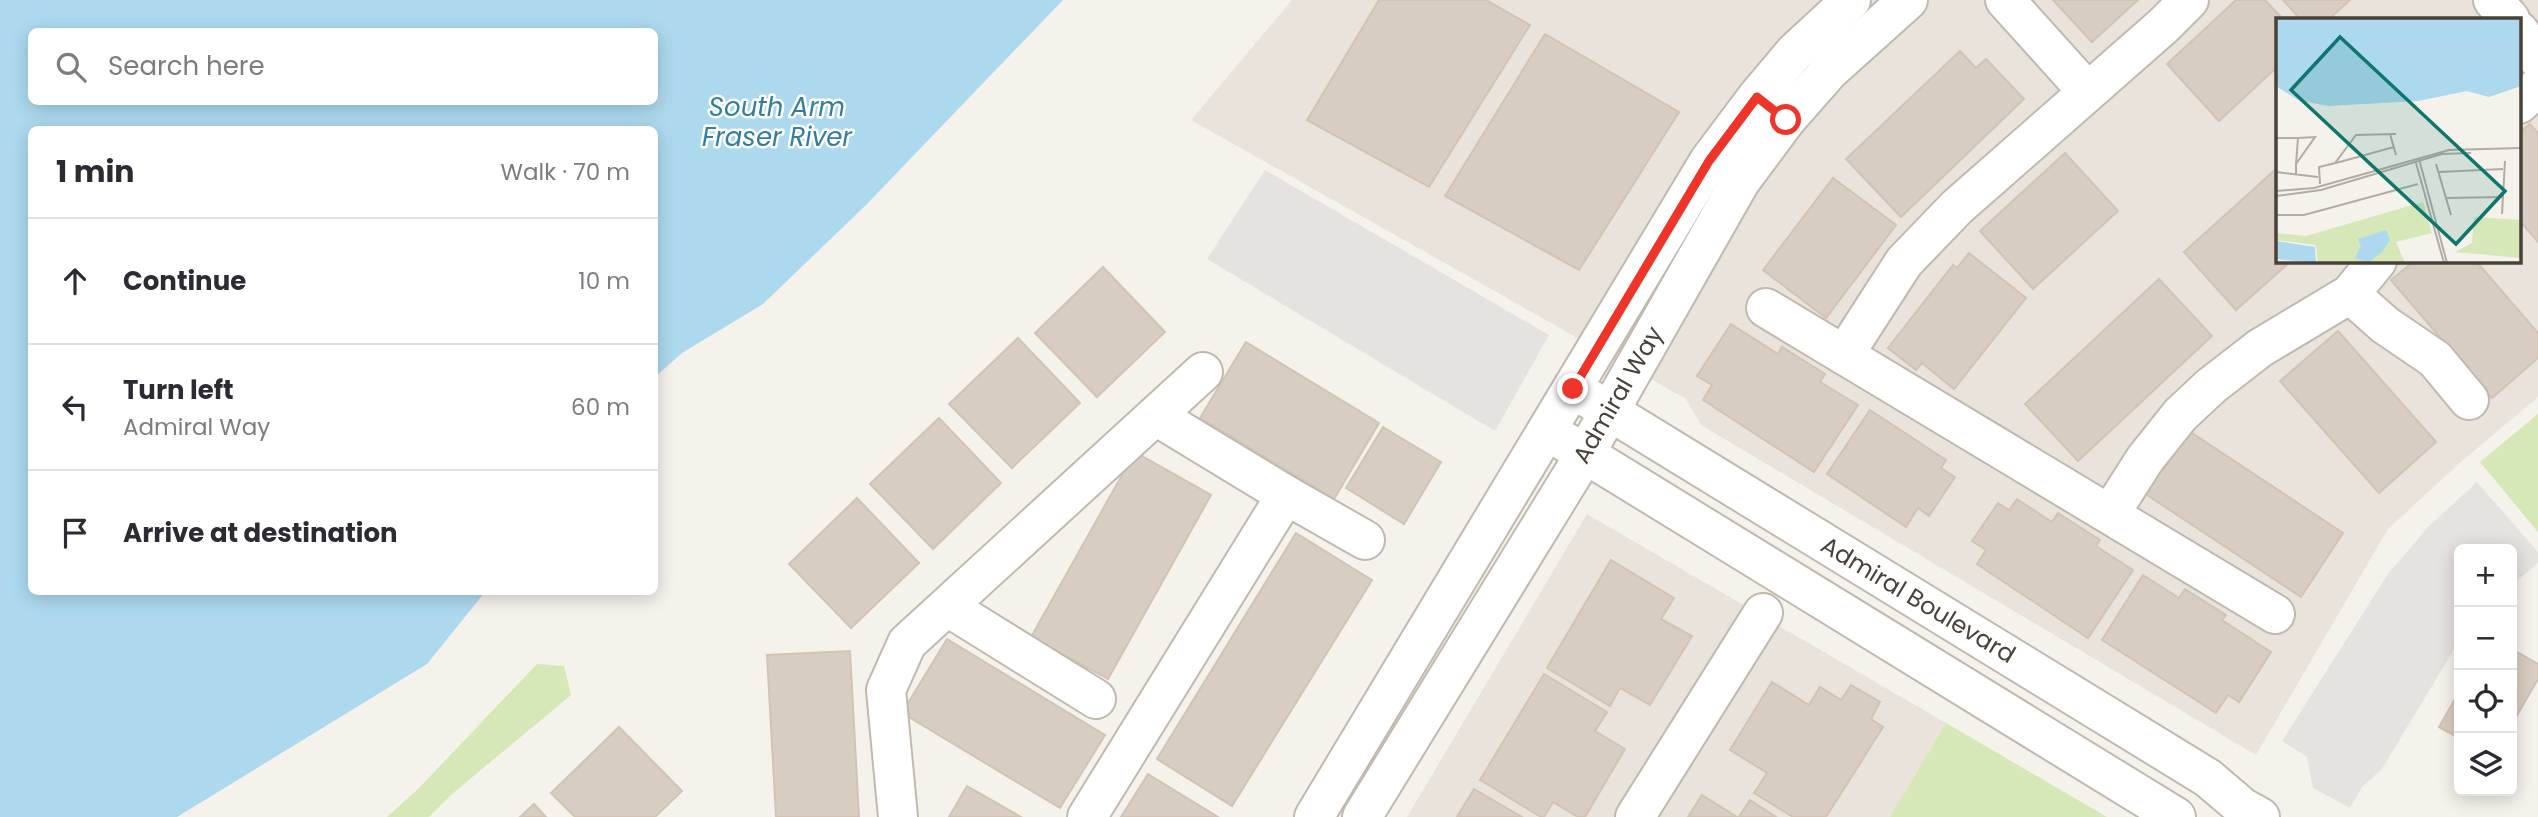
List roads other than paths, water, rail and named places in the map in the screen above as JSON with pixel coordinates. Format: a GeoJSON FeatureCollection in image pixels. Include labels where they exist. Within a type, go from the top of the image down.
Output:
{"type":"FeatureCollection","features":[{"type":"Feature","properties":{"kind":"street","name":"Admiral Way"},"geometry":{"type":"LineString","coordinates":[[1314,817],[1709,161],[1794,53],[1852,0]]}},
{"type":"Feature","properties":{"kind":"street","name":"Admiral Way"},"geometry":{"type":"LineString","coordinates":[[1362,817],[1585,454],[1740,182],[1786,120],[1830,70],[1908,0]]}},
{"type":"Feature","properties":{"kind":"street"},"geometry":{"type":"LineString","coordinates":[[2005,0],[2088,91]]}},
{"type":"Feature","properties":{"kind":"street"},"geometry":{"type":"LineString","coordinates":[[1844,355],[1904,262],[1957,207],[2189,0]]}},
{"type":"Feature","properties":{"kind":"street"},"geometry":{"type":"LineString","coordinates":[[2493,0],[2509,18]]}},
{"type":"Feature","properties":{"kind":"street"},"geometry":{"type":"LineString","coordinates":[[2520,32],[2538,59]]}},
{"type":"Feature","properties":{"kind":"street"},"geometry":{"type":"LineString","coordinates":[[2520,103],[2538,88]]}},
{"type":"Feature","properties":{"kind":"street"},"geometry":{"type":"LineString","coordinates":[[1757,97],[1786,120]]}},
{"type":"Feature","properties":{"kind":"street"},"geometry":{"type":"LineString","coordinates":[[2110,514],[2145,460],[2180,415],[2211,386],[2260,348],[2350,294],[2376,262]]}},
{"type":"Feature","properties":{"kind":"street"},"geometry":{"type":"LineString","coordinates":[[2350,294],[2385,325],[2435,359],[2469,400]]}},
{"type":"Feature","properties":{"kind":"street"},"geometry":{"type":"LineString","coordinates":[[1766,308],[2275,614]]}},
{"type":"Feature","properties":{"kind":"street"},"geometry":{"type":"LineString","coordinates":[[898,817],[886,690],[907,643],[1203,372]]}},
{"type":"Feature","properties":{"kind":"street","name":"Admiral Boulevard"},"geometry":{"type":"LineString","coordinates":[[1573,389],[2208,778],[2242,807],[2260,817]]}},
{"type":"Feature","properties":{"kind":"street"},"geometry":{"type":"LineString","coordinates":[[1156,416],[1365,540]]}},
{"type":"Feature","properties":{"kind":"street","name":"Admiral Boulevard"},"geometry":{"type":"LineString","coordinates":[[1547,431],[2176,817]]}},
{"type":"Feature","properties":{"kind":"street"},"geometry":{"type":"LineString","coordinates":[[1087,817],[1286,495]]}},
{"type":"Feature","properties":{"kind":"street"},"geometry":{"type":"LineString","coordinates":[[948,607],[1096,699]]}},
{"type":"Feature","properties":{"kind":"street"},"geometry":{"type":"LineString","coordinates":[[1635,817],[1763,613]]}},
{"type":"Feature","properties":{"kind":"water","name":"South Arm Fraser River"},"geometry":{"type":"Polygon","coordinates":[[[0,0],[1063,0],[866,205],[763,304],[682,353],[658,374],[658,126],[28,126],[28,595],[483,595],[427,664],[177,817],[0,817],[0,0]]]}}]}
